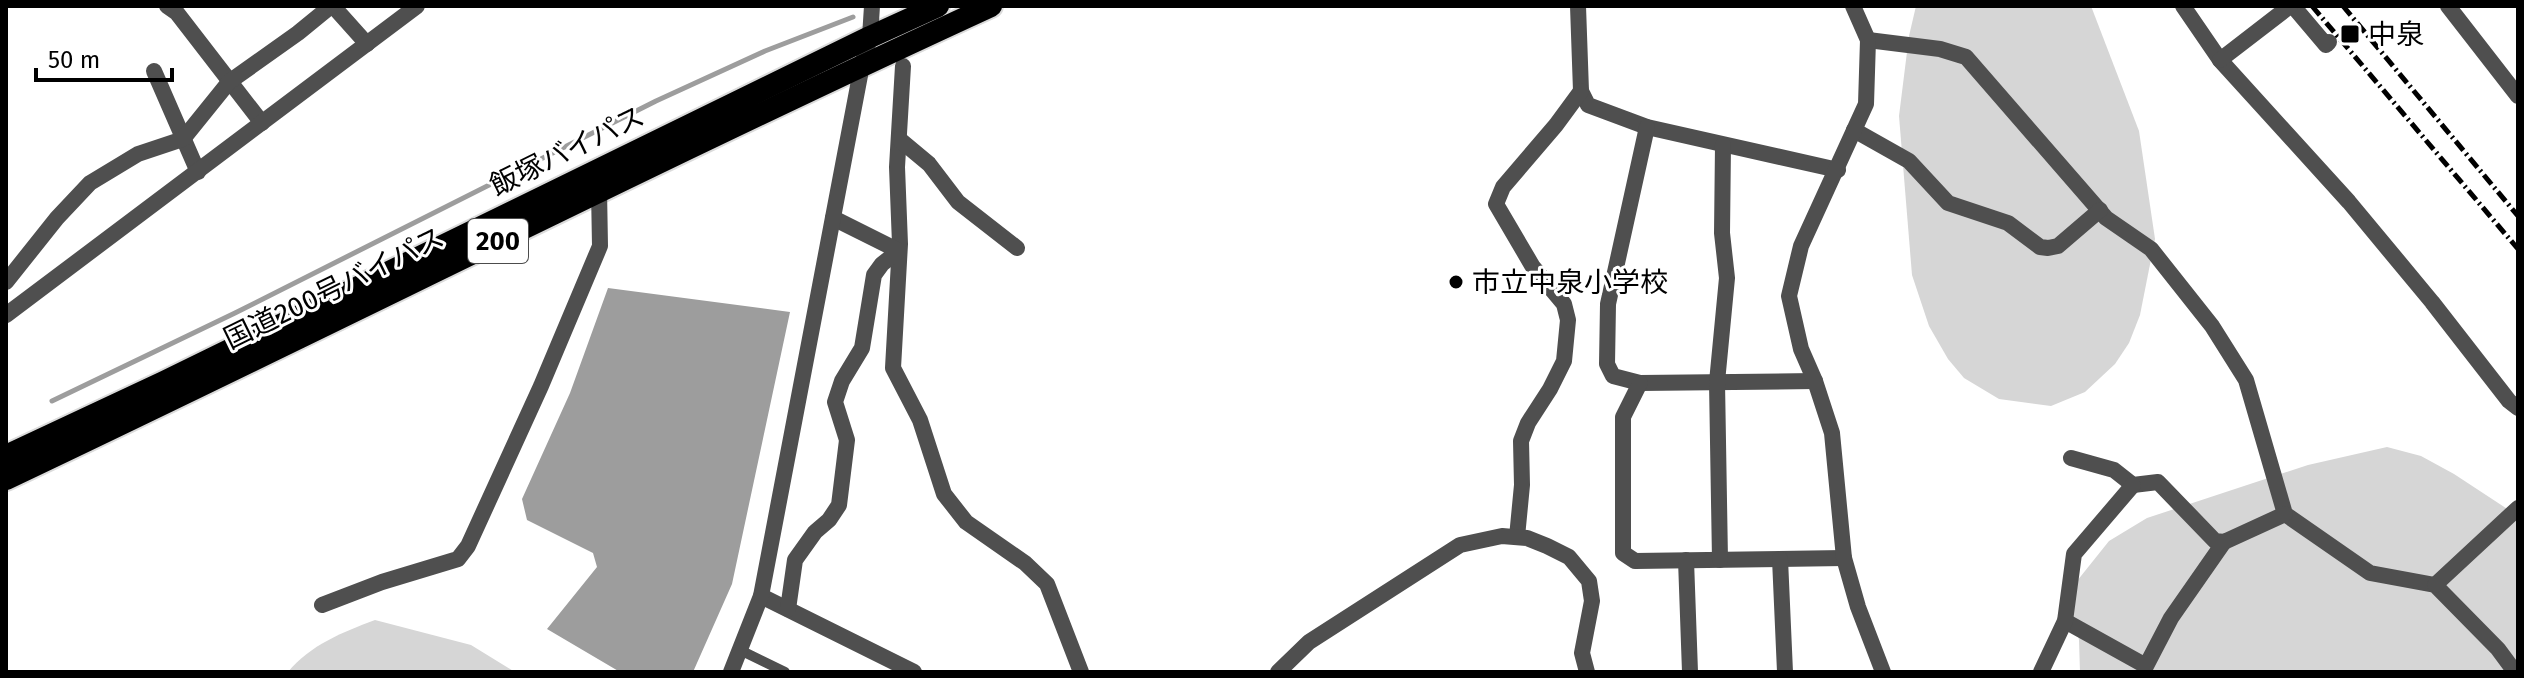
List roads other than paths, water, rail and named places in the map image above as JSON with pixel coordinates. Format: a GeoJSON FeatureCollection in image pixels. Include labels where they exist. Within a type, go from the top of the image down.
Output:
{"type":"FeatureCollection","features":[{"type":"Feature","properties":{"kind":"highway","name":"飯塚バイパス"},"geometry":{"type":"LineString","coordinates":[[7,470],[178,375],[938,6]]}},
{"type":"Feature","properties":{"kind":"highway","name":"国道200号バイパス"},"geometry":{"type":"LineString","coordinates":[[7,470],[322,328],[599,190],[991,6]]}},
{"type":"Feature","properties":{"kind":"street"},"geometry":{"type":"LineString","coordinates":[[167,6],[177,13],[262,123]]}},
{"type":"Feature","properties":{"kind":"street"},"geometry":{"type":"LineString","coordinates":[[6,282],[57,218],[90,183],[138,154],[183,139],[229,82],[332,6],[367,44]]}},
{"type":"Feature","properties":{"kind":"street"},"geometry":{"type":"LineString","coordinates":[[6,315],[417,6]]}},
{"type":"Feature","properties":{"kind":"street"},"geometry":{"type":"LineString","coordinates":[[731,672],[761,596],[862,65],[870,37],[872,6]]}},
{"type":"Feature","properties":{"kind":"street"},"geometry":{"type":"LineString","coordinates":[[1578,6],[1581,91],[1588,105],[1647,127],[1838,170]]}},
{"type":"Feature","properties":{"kind":"street"},"geometry":{"type":"LineString","coordinates":[[1853,6],[1868,40],[1866,104],[1801,246],[1789,296],[1801,349],[1832,433],[1844,558],[1858,607],[1883,672]]}},
{"type":"Feature","properties":{"kind":"street"},"geometry":{"type":"LineString","coordinates":[[2183,6],[2220,60],[2349,202],[2509,401],[2518,408]]}},
{"type":"Feature","properties":{"kind":"street"},"geometry":{"type":"LineString","coordinates":[[2220,60],[2291,6],[2326,45],[2329,42]]}},
{"type":"Feature","properties":{"kind":"street"},"geometry":{"type":"LineString","coordinates":[[2448,6],[2518,96]]}},
{"type":"Feature","properties":{"kind":"street"},"geometry":{"type":"LineString","coordinates":[[1868,40],[1940,49],[1966,57],[2106,218],[2151,249],[2212,326],[2246,380],[2285,514],[2370,573],[2435,585],[2498,649],[2515,672]]}},
{"type":"Feature","properties":{"kind":"street"},"geometry":{"type":"LineString","coordinates":[[903,66],[897,167],[899,251],[893,368],[920,420],[944,494],[966,522],[1025,563],[1047,584],[1081,672]]}},
{"type":"Feature","properties":{"kind":"street"},"geometry":{"type":"LineString","coordinates":[[154,71],[198,172]]}},
{"type":"Feature","properties":{"kind":"street"},"geometry":{"type":"LineString","coordinates":[[1517,537],[1522,485],[1521,441],[1564,361],[1568,320],[1564,304],[1533,267],[1496,204],[1503,187],[1581,91]]}},
{"type":"Feature","properties":{"kind":"street"},"geometry":{"type":"LineString","coordinates":[[1647,127],[1608,304],[1607,364],[1613,376],[1640,383],[1815,381]]}},
{"type":"Feature","properties":{"kind":"street"},"geometry":{"type":"LineString","coordinates":[[1854,130],[1909,161],[1948,203],[2008,223],[2040,247],[2058,246],[2100,210]]}},
{"type":"Feature","properties":{"kind":"street"},"geometry":{"type":"LineString","coordinates":[[899,139],[929,164],[958,202],[1017,248]]}},
{"type":"Feature","properties":{"kind":"street"},"geometry":{"type":"LineString","coordinates":[[1720,560],[1717,382],[1727,278],[1722,233],[1723,145]]}},
{"type":"Feature","properties":{"kind":"street"},"geometry":{"type":"LineString","coordinates":[[322,605],[382,582],[458,559],[468,546],[600,246],[599,190]]}},
{"type":"Feature","properties":{"kind":"street"},"geometry":{"type":"LineString","coordinates":[[833,218],[899,251]]}},
{"type":"Feature","properties":{"kind":"street"},"geometry":{"type":"LineString","coordinates":[[788,609],[795,560],[839,505],[847,440],[835,402],[842,381],[862,348],[874,275],[899,251]]}},
{"type":"Feature","properties":{"kind":"street"},"geometry":{"type":"LineString","coordinates":[[1640,383],[1623,417],[1623,553],[1635,561],[1844,558]]}},
{"type":"Feature","properties":{"kind":"street"},"geometry":{"type":"LineString","coordinates":[[2071,458],[2114,470],[2133,485]]}},
{"type":"Feature","properties":{"kind":"street"},"geometry":{"type":"LineString","coordinates":[[2041,672],[2065,621],[2074,554],[2133,485],[2158,482],[2199,527],[2215,541],[2224,542]]}},
{"type":"Feature","properties":{"kind":"street"},"geometry":{"type":"LineString","coordinates":[[2435,585],[2518,508]]}},
{"type":"Feature","properties":{"kind":"street"},"geometry":{"type":"LineString","coordinates":[[2065,621],[2146,666],[2171,618],[2224,542],[2285,514]]}},
{"type":"Feature","properties":{"kind":"street"},"geometry":{"type":"LineString","coordinates":[[1278,672],[1309,642],[1460,545],[1502,536],[1527,538],[1569,557],[1589,581],[1592,601],[1582,653],[1587,672]]}},
{"type":"Feature","properties":{"kind":"street"},"geometry":{"type":"LineString","coordinates":[[1780,559],[1785,672]]}},
{"type":"Feature","properties":{"kind":"street"},"geometry":{"type":"LineString","coordinates":[[1686,560],[1690,672]]}},
{"type":"Feature","properties":{"kind":"street"},"geometry":{"type":"LineString","coordinates":[[761,596],[914,672]]}},
{"type":"Feature","properties":{"kind":"lane"},"geometry":{"type":"LineString","coordinates":[[740,650],[785,672]]}},
{"type":"Feature","properties":{"kind":"waterway"},"geometry":{"type":"LineString","coordinates":[[52,401],[235,313],[656,101],[765,51],[853,17]]}},
{"type":"Feature","properties":{"kind":"railway"},"geometry":{"type":"LineString","coordinates":[[2312,6],[2518,249]]}},
{"type":"Feature","properties":{"kind":"railway"},"geometry":{"type":"LineString","coordinates":[[2343,6],[2518,216]]}},
{"type":"Feature","properties":{"kind":"place","name":"中泉"},"geometry":{"type":"Point","coordinates":[2350,34]}},
{"type":"Feature","properties":{"kind":"place","name":"市立中泉小学校"},"geometry":{"type":"Point","coordinates":[1456,282]}}]}
